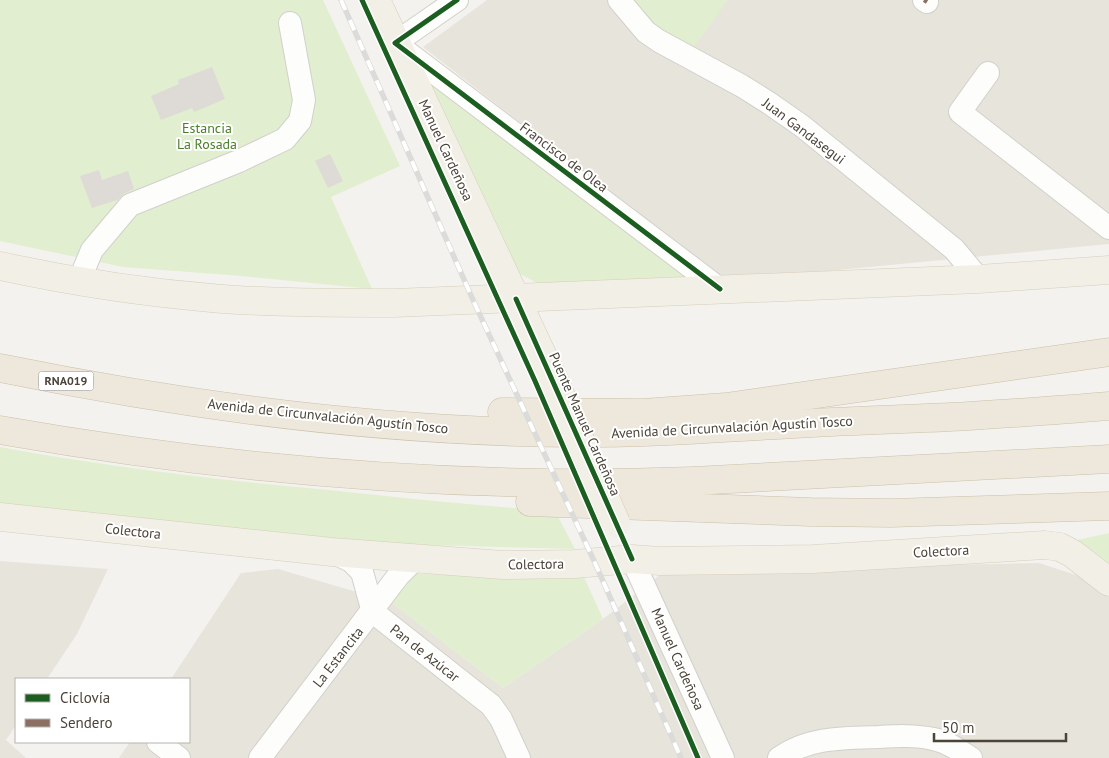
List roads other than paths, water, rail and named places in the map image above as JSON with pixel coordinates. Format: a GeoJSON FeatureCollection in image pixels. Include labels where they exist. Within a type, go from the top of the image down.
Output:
{"type":"FeatureCollection","features":[{"type":"Feature","properties":{"kind":"highway"},"geometry":{"type":"LineString","coordinates":[[366,423],[466,411],[643,413],[726,407],[1109,352]]}},
{"type":"Feature","properties":{"kind":"highway","name":"Avenida de Circunvalación Agustín Tosco"},"geometry":{"type":"LineString","coordinates":[[0,368],[64,381],[206,404],[366,423],[432,428],[566,433],[642,432],[968,416],[1109,406]]}},
{"type":"Feature","properties":{"kind":"highway"},"geometry":{"type":"LineString","coordinates":[[0,430],[190,459],[388,476],[527,483],[627,484],[819,476],[1109,459]]}},
{"type":"Feature","properties":{"kind":"highway"},"geometry":{"type":"LineString","coordinates":[[388,476],[496,500],[635,506],[871,513],[1109,506]]}},
{"type":"Feature","properties":{"kind":"main road","name":"Manuel Cardeñosa"},"geometry":{"type":"LineString","coordinates":[[376,0],[516,299]]}},
{"type":"Feature","properties":{"kind":"main road"},"geometry":{"type":"LineString","coordinates":[[0,266],[79,282],[223,299],[323,303],[516,299],[979,279],[1109,270]]}},
{"type":"Feature","properties":{"kind":"main road","name":"Puente Manuel Cardeñosa"},"geometry":{"type":"LineString","coordinates":[[516,299],[554,380],[632,559]]}},
{"type":"Feature","properties":{"kind":"main road","name":"Colectora"},"geometry":{"type":"LineString","coordinates":[[0,517],[332,552],[503,565],[576,564],[632,559],[660,561],[814,559],[1045,545],[1060,547],[1073,554],[1109,582]]}},
{"type":"Feature","properties":{"kind":"street"},"geometry":{"type":"LineString","coordinates":[[395,43],[457,0]]}},
{"type":"Feature","properties":{"kind":"street","name":"Juan Gandasegui"},"geometry":{"type":"LineString","coordinates":[[619,0],[646,32],[659,41],[742,86],[802,126],[954,249],[979,279]]}},
{"type":"Feature","properties":{"kind":"street"},"geometry":{"type":"LineString","coordinates":[[79,282],[92,250],[130,205],[285,139],[300,121],[304,100],[290,23]]}},
{"type":"Feature","properties":{"kind":"street","name":"Francisco de Olea"},"geometry":{"type":"LineString","coordinates":[[395,43],[720,289]]}},
{"type":"Feature","properties":{"kind":"street"},"geometry":{"type":"LineString","coordinates":[[988,73],[960,112],[1109,228]]}},
{"type":"Feature","properties":{"kind":"street"},"geometry":{"type":"LineString","coordinates":[[332,552],[351,561],[362,572],[373,612]]}},
{"type":"Feature","properties":{"kind":"street","name":"Manuel Cardeñosa"},"geometry":{"type":"LineString","coordinates":[[632,559],[722,758]]}},
{"type":"Feature","properties":{"kind":"street","name":"La Estancita"},"geometry":{"type":"LineString","coordinates":[[260,758],[404,570],[418,560]]}},
{"type":"Feature","properties":{"kind":"street","name":"Pan de Azúcar"},"geometry":{"type":"LineString","coordinates":[[373,612],[491,705],[501,718],[519,758]]}},
{"type":"Feature","properties":{"kind":"street"},"geometry":{"type":"LineString","coordinates":[[779,758],[802,745],[820,740],[914,736],[935,739],[971,758]]}},
{"type":"Feature","properties":{"kind":"street"},"geometry":{"type":"LineString","coordinates":[[159,743],[179,758]]}},
{"type":"Feature","properties":{"kind":"railway"},"geometry":{"type":"LineString","coordinates":[[341,0],[473,300],[595,563],[681,758]]}},
{"type":"Feature","properties":{"kind":"park label","name":"Estancia La Rosada"},"geometry":{"type":"Point","coordinates":[207,136]}}]}
